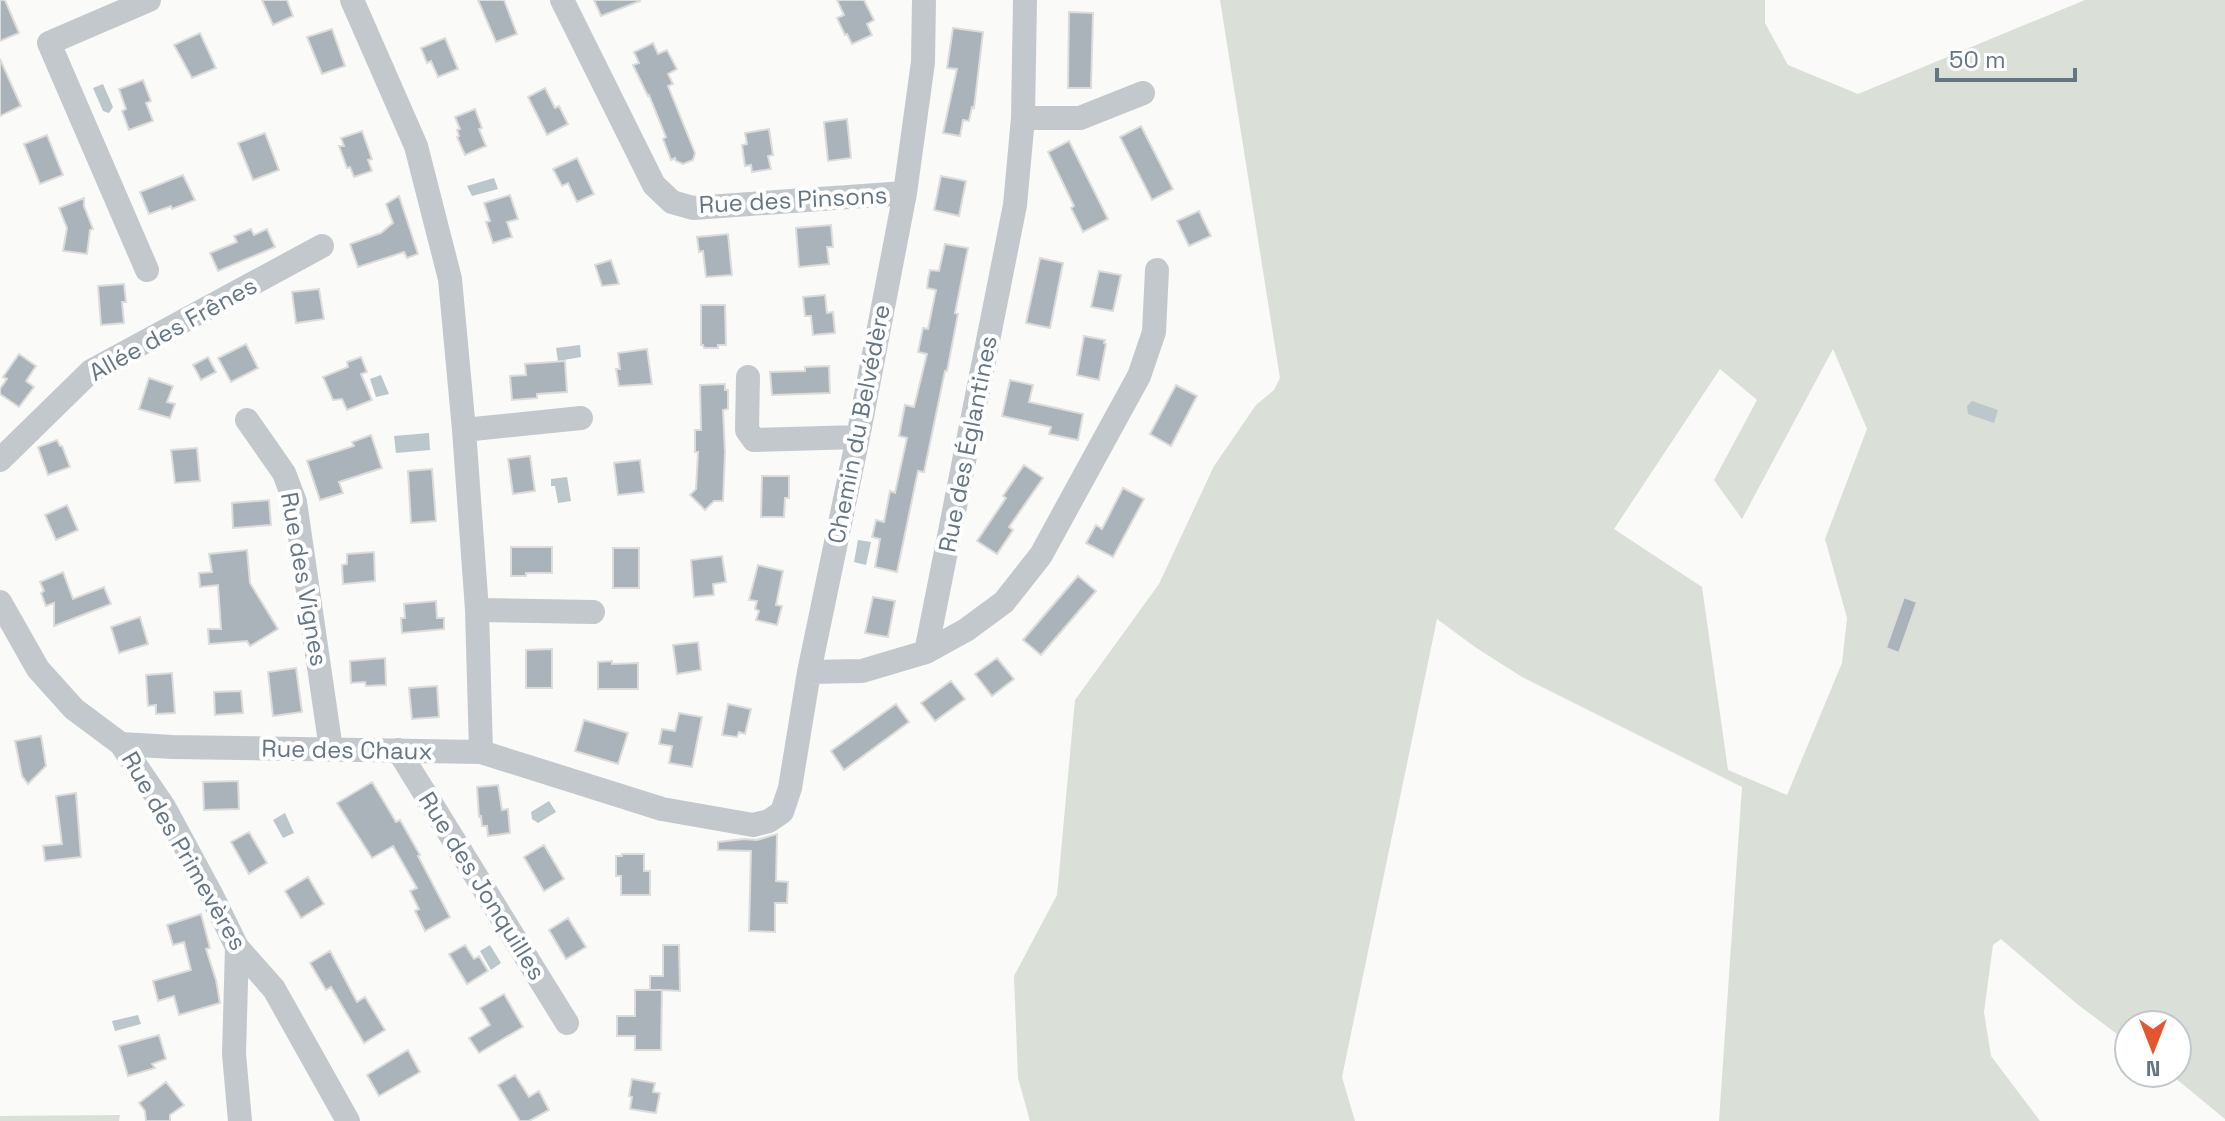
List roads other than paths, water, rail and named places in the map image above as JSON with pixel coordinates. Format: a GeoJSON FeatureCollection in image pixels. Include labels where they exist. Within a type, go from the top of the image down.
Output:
{"type":"FeatureCollection","features":[{"type":"Feature","properties":{"kind":"street"},"geometry":{"type":"LineString","coordinates":[[147,270],[49,43],[149,0]]}},
{"type":"Feature","properties":{"kind":"street"},"geometry":{"type":"LineString","coordinates":[[352,0],[416,146],[450,279],[477,610],[481,752]]}},
{"type":"Feature","properties":{"kind":"street","name":"Rue des Pinsons"},"geometry":{"type":"LineString","coordinates":[[562,0],[654,185],[672,202],[693,208],[905,193]]}},
{"type":"Feature","properties":{"kind":"street","name":"Chemin du Belvédère"},"geometry":{"type":"LineString","coordinates":[[753,825],[769,821],[782,812],[790,788],[809,672],[905,193],[923,62],[924,0]]}},
{"type":"Feature","properties":{"kind":"street","name":"Rue des Églantines"},"geometry":{"type":"LineString","coordinates":[[926,652],[1015,205],[1023,118],[1025,0]]}},
{"type":"Feature","properties":{"kind":"street"},"geometry":{"type":"LineString","coordinates":[[1023,118],[1080,118],[1143,93]]}},
{"type":"Feature","properties":{"kind":"street","name":"Allée des Frênes"},"geometry":{"type":"LineString","coordinates":[[0,460],[91,371],[322,246]]}},
{"type":"Feature","properties":{"kind":"street"},"geometry":{"type":"LineString","coordinates":[[809,672],[862,671],[926,652],[966,630],[1004,602],[1041,555],[1139,376],[1154,332],[1157,270]]}},
{"type":"Feature","properties":{"kind":"street"},"geometry":{"type":"LineString","coordinates":[[748,377],[747,430],[754,440],[858,437]]}},
{"type":"Feature","properties":{"kind":"street"},"geometry":{"type":"LineString","coordinates":[[464,430],[581,418]]}},
{"type":"Feature","properties":{"kind":"street","name":"Rue des Vignes"},"geometry":{"type":"LineString","coordinates":[[247,420],[284,473],[295,502],[331,749]]}},
{"type":"Feature","properties":{"kind":"street"},"geometry":{"type":"LineString","coordinates":[[0,602],[38,669],[74,709],[121,744]]}},
{"type":"Feature","properties":{"kind":"street"},"geometry":{"type":"LineString","coordinates":[[477,610],[593,612]]}},
{"type":"Feature","properties":{"kind":"street","name":"Rue des Chaux"},"geometry":{"type":"LineString","coordinates":[[121,744],[481,752],[662,809],[753,825]]}},
{"type":"Feature","properties":{"kind":"street","name":"Rue des Primevères"},"geometry":{"type":"LineString","coordinates":[[121,744],[164,807],[237,947],[274,989],[348,1121]]}},
{"type":"Feature","properties":{"kind":"street","name":"Rue des Jonquilles"},"geometry":{"type":"LineString","coordinates":[[398,750],[567,1023]]}},
{"type":"Feature","properties":{"kind":"street"},"geometry":{"type":"LineString","coordinates":[[237,947],[234,1054],[240,1121]]}}]}
